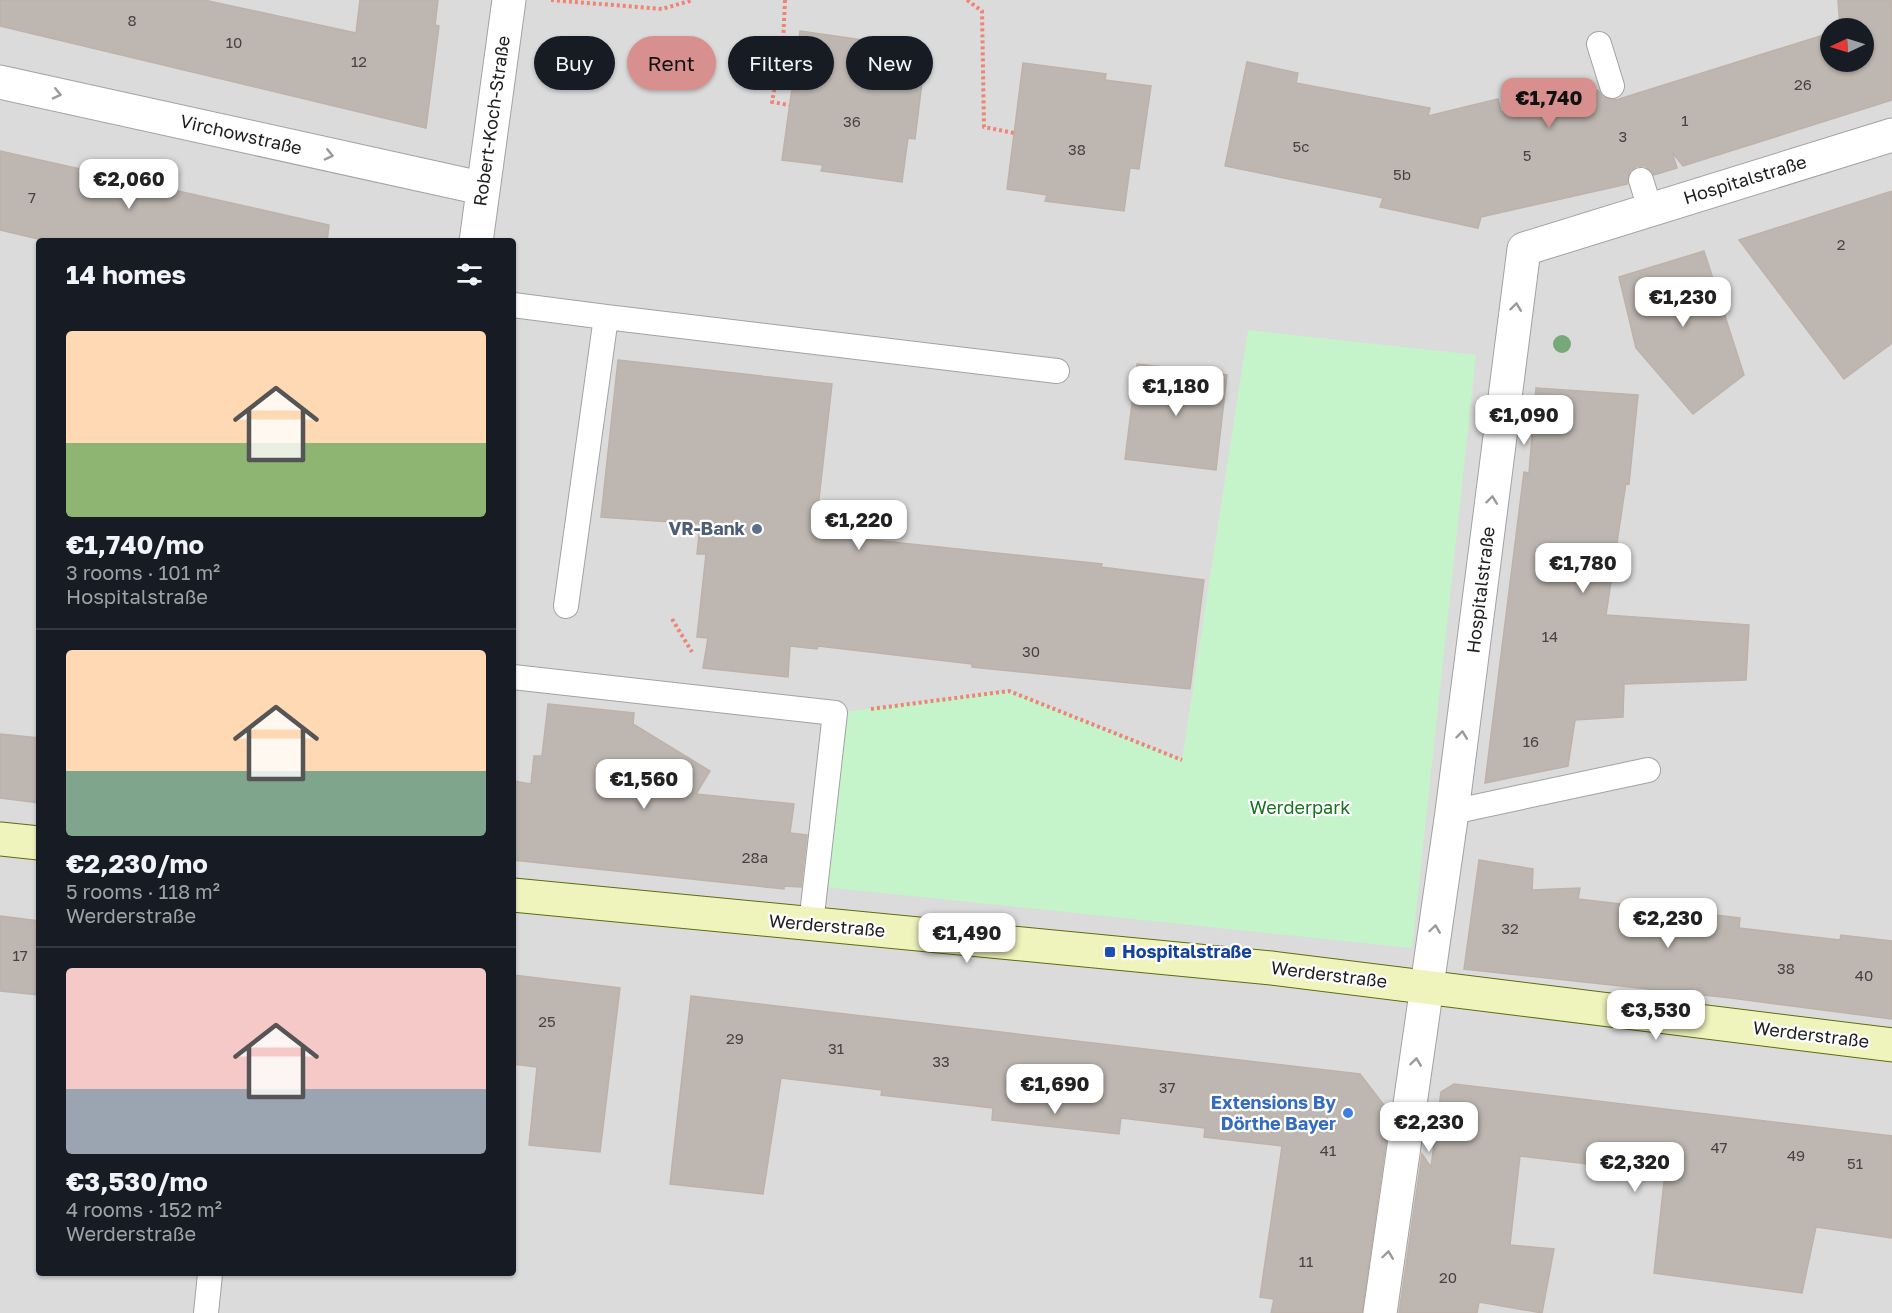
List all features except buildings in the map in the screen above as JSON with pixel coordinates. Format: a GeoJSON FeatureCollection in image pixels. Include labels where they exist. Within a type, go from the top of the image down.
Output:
{"type":"FeatureCollection","features":[{"type":"Feature","properties":{"kind":"street","name":"Robert-Koch-Straße"},"geometry":{"type":"LineString","coordinates":[[476,238],[481,188],[509,0]]}},
{"type":"Feature","properties":{"kind":"street","name":"Virchowstraße"},"geometry":{"type":"LineString","coordinates":[[0,81],[481,188]]}},
{"type":"Feature","properties":{"kind":"street","name":"Hospitalstraße"},"geometry":{"type":"LineString","coordinates":[[1380,1313],[1452,812],[1524,249],[1646,195],[1892,135]]}},
{"type":"Feature","properties":{"kind":"street"},"geometry":{"type":"LineString","coordinates":[[0,839],[36,843]]}},
{"type":"Feature","properties":{"kind":"street","name":"Werderstraße"},"geometry":{"type":"LineString","coordinates":[[516,895],[1214,962],[1892,1045]]}},
{"type":"Feature","properties":{"kind":"lane"},"geometry":{"type":"LineString","coordinates":[[1599,44],[1612,86]]}},
{"type":"Feature","properties":{"kind":"lane"},"geometry":{"type":"LineString","coordinates":[[516,305],[1057,371]]}},
{"type":"Feature","properties":{"kind":"lane"},"geometry":{"type":"LineString","coordinates":[[566,606],[606,317]]}},
{"type":"Feature","properties":{"kind":"lane"},"geometry":{"type":"LineString","coordinates":[[516,677],[835,714],[811,924]]}},
{"type":"Feature","properties":{"kind":"lane"},"geometry":{"type":"LineString","coordinates":[[1452,812],[1647,770]]}},
{"type":"Feature","properties":{"kind":"lane"},"geometry":{"type":"LineString","coordinates":[[206,1313],[210,1276]]}},
{"type":"Feature","properties":{"kind":"path"},"geometry":{"type":"LineString","coordinates":[[544,0],[662,9],[693,0]]}},
{"type":"Feature","properties":{"kind":"path"},"geometry":{"type":"LineString","coordinates":[[785,0],[783,43],[772,102],[789,105]]}},
{"type":"Feature","properties":{"kind":"path"},"geometry":{"type":"LineString","coordinates":[[967,0],[981,11],[984,127],[1014,133]]}},
{"type":"Feature","properties":{"kind":"path"},"geometry":{"type":"LineString","coordinates":[[672,619],[692,652]]}},
{"type":"Feature","properties":{"kind":"path"},"geometry":{"type":"LineString","coordinates":[[835,714],[1010,691],[1182,760]]}},
{"type":"Feature","properties":{"kind":"shaded area"},"geometry":{"type":"Polygon","coordinates":[[[0,0],[1892,0],[1892,1313],[0,1313],[0,0]]]}},
{"type":"Feature","properties":{"kind":"green space","name":"Werderpark"},"geometry":{"type":"Polygon","coordinates":[[[1248,330],[1476,355],[1412,948],[815,886],[835,713],[1009,691],[1182,760],[1248,330]]]}},
{"type":"Feature","properties":{"kind":"place","name":"VR-Bank"},"geometry":{"type":"Point","coordinates":[757,529]}},
{"type":"Feature","properties":{"kind":"place","name":"Hospitalstraße"},"geometry":{"type":"Point","coordinates":[1110,952]}},
{"type":"Feature","properties":{"kind":"place","name":"Extensions By Dörthe Bayer"},"geometry":{"type":"Point","coordinates":[1348,1113]}}]}
